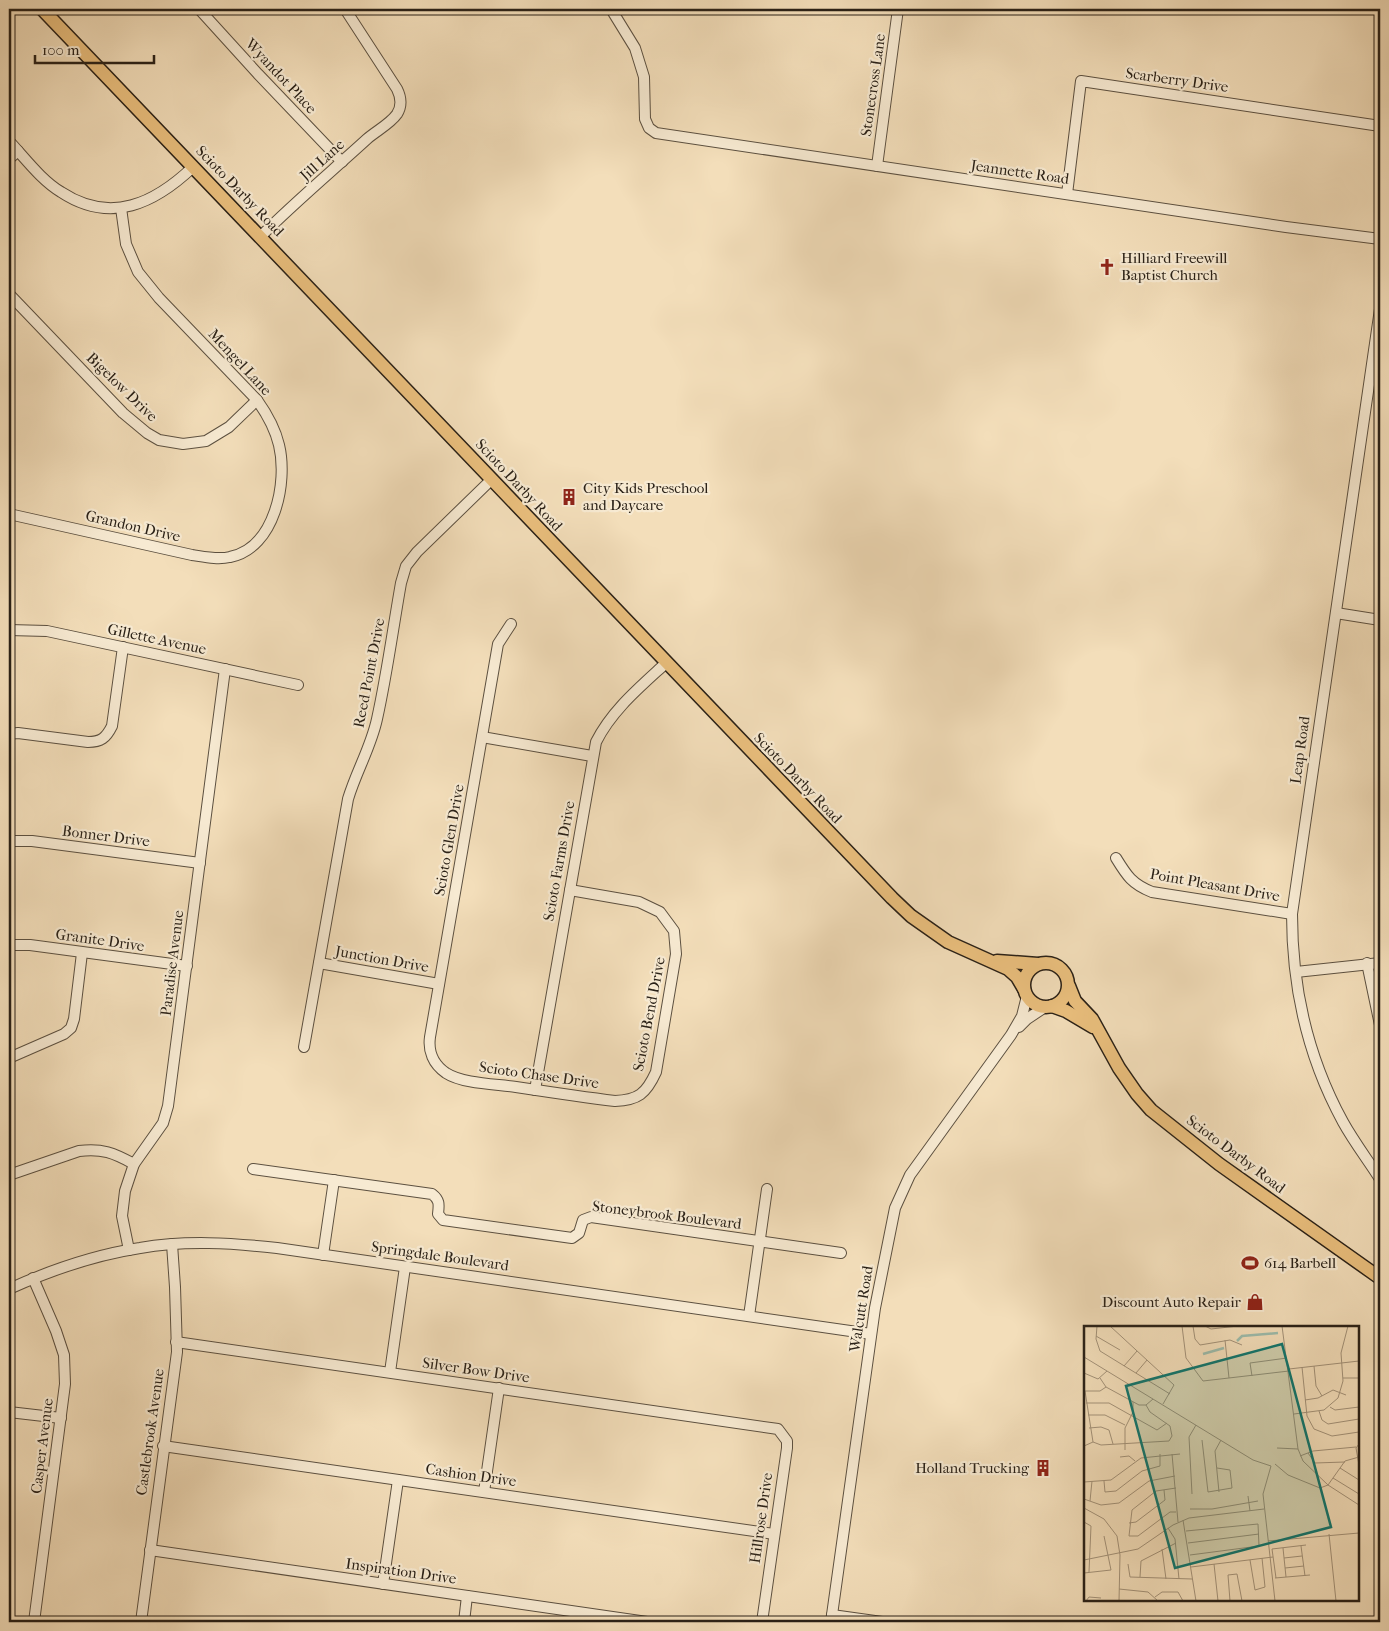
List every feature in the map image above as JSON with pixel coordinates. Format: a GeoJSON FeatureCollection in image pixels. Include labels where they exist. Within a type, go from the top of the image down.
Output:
{"type":"FeatureCollection","features":[{"type":"Feature","properties":{"kind":"main road","name":"Scioto Darby Road"},"geometry":{"type":"LineString","coordinates":[[42,9],[261,236],[666,663],[911,916],[948,942],[1008,969],[1017,977],[1026,993]]}},
{"type":"Feature","properties":{"kind":"main road","name":"Scioto Darby Road"},"geometry":{"type":"LineString","coordinates":[[990,960],[1038,964]]}},
{"type":"Feature","properties":{"kind":"main road"},"geometry":{"type":"LineString","coordinates":[[1046,962],[1060,967],[1065,973],[1068,986],[1064,999],[1048,1007],[1032,1002],[1026,993],[1024,981],[1031,968],[1046,962]]}},
{"type":"Feature","properties":{"kind":"main road","name":"Scioto Darby Road"},"geometry":{"type":"LineString","coordinates":[[1068,986],[1075,1001],[1092,1018],[1137,1094],[1151,1110],[1220,1164],[1380,1278]]}},
{"type":"Feature","properties":{"kind":"main road","name":"Scioto Darby Road"},"geometry":{"type":"LineString","coordinates":[[1048,1007],[1066,1011],[1099,1032]]}},
{"type":"Feature","properties":{"kind":"street","name":"Wyandot Place"},"geometry":{"type":"LineString","coordinates":[[199,9],[252,68],[342,162]]}},
{"type":"Feature","properties":{"kind":"street","name":"Jill Lane"},"geometry":{"type":"LineString","coordinates":[[261,236],[397,114],[400,96],[397,89],[345,9]]}},
{"type":"Feature","properties":{"kind":"street","name":"Jeannette Road"},"geometry":{"type":"LineString","coordinates":[[611,9],[635,48],[644,77],[645,119],[649,128],[656,133],[1380,239]]}},
{"type":"Feature","properties":{"kind":"street","name":"Stonecross Lane"},"geometry":{"type":"LineString","coordinates":[[877,166],[898,9]]}},
{"type":"Feature","properties":{"kind":"street","name":"Scarberry Drive"},"geometry":{"type":"LineString","coordinates":[[1067,194],[1081,81],[1380,126]]}},
{"type":"Feature","properties":{"kind":"street"},"geometry":{"type":"LineString","coordinates":[[9,141],[60,192],[87,204],[103,207],[121,208],[148,200],[179,180],[193,167]]}},
{"type":"Feature","properties":{"kind":"street"},"geometry":{"type":"LineString","coordinates":[[9,159],[18,151]]}},
{"type":"Feature","properties":{"kind":"street","name":"Mengel Lane"},"geometry":{"type":"LineString","coordinates":[[121,208],[126,244],[138,272],[159,298],[257,400],[266,412],[277,438],[281,479],[271,522],[265,533],[250,548]]}},
{"type":"Feature","properties":{"kind":"street","name":"Bigelow Drive"},"geometry":{"type":"LineString","coordinates":[[9,294],[124,413],[147,434],[158,440],[183,444],[206,441],[229,427],[257,400]]}},
{"type":"Feature","properties":{"kind":"street","name":"Leap Road"},"geometry":{"type":"LineString","coordinates":[[1380,310],[1292,914],[1293,951],[1304,1022],[1320,1072],[1343,1123],[1380,1179]]}},
{"type":"Feature","properties":{"kind":"street","name":"Reed Point Drive"},"geometry":{"type":"LineString","coordinates":[[304,1047],[348,799],[371,742],[377,719],[401,583],[406,566],[417,552],[492,479]]}},
{"type":"Feature","properties":{"kind":"street","name":"Grandon Drive"},"geometry":{"type":"LineString","coordinates":[[9,514],[210,558],[232,557],[250,548]]}},
{"type":"Feature","properties":{"kind":"street"},"geometry":{"type":"LineString","coordinates":[[1336,613],[1380,620]]}},
{"type":"Feature","properties":{"kind":"street","name":"Scioto Glen Drive"},"geometry":{"type":"LineString","coordinates":[[436,1064],[430,1051],[429,1043],[439,984],[498,644],[511,624]]}},
{"type":"Feature","properties":{"kind":"street","name":"Gillette Avenue"},"geometry":{"type":"LineString","coordinates":[[9,630],[47,631],[298,685]]}},
{"type":"Feature","properties":{"kind":"street"},"geometry":{"type":"LineString","coordinates":[[9,734],[18,733],[88,742],[98,742],[107,736],[112,726],[123,647]]}},
{"type":"Feature","properties":{"kind":"street","name":"Scioto Farms Drive"},"geometry":{"type":"LineString","coordinates":[[535,1090],[592,756],[596,742],[615,711],[666,663]]}},
{"type":"Feature","properties":{"kind":"street","name":"Paradise Avenue"},"geometry":{"type":"LineString","coordinates":[[129,1250],[122,1216],[125,1191],[134,1164],[163,1123],[168,1106],[225,669]]}},
{"type":"Feature","properties":{"kind":"street"},"geometry":{"type":"LineString","coordinates":[[482,737],[592,756]]}},
{"type":"Feature","properties":{"kind":"street","name":"Bonner Drive"},"geometry":{"type":"LineString","coordinates":[[9,841],[32,841],[200,863]]}},
{"type":"Feature","properties":{"kind":"street","name":"Point Pleasant Drive"},"geometry":{"type":"LineString","coordinates":[[1116,858],[1128,876],[1138,886],[1152,892],[1292,914]]}},
{"type":"Feature","properties":{"kind":"street","name":"Scioto Bend Drive"},"geometry":{"type":"LineString","coordinates":[[570,890],[639,902],[660,912],[674,931],[676,954],[656,1072],[650,1085],[641,1095]]}},
{"type":"Feature","properties":{"kind":"street","name":"Granite Drive"},"geometry":{"type":"LineString","coordinates":[[9,945],[30,945],[186,966]]}},
{"type":"Feature","properties":{"kind":"street"},"geometry":{"type":"LineString","coordinates":[[9,1058],[64,1034],[71,1028],[74,1019],[82,953]]}},
{"type":"Feature","properties":{"kind":"street","name":"Junction Drive"},"geometry":{"type":"LineString","coordinates":[[320,963],[439,984]]}},
{"type":"Feature","properties":{"kind":"street"},"geometry":{"type":"LineString","coordinates":[[1367,963],[1380,1025]]}},
{"type":"Feature","properties":{"kind":"street"},"geometry":{"type":"LineString","coordinates":[[1296,972],[1380,963]]}},
{"type":"Feature","properties":{"kind":"street","name":"Walcutt Road"},"geometry":{"type":"LineString","coordinates":[[831,1618],[871,1334],[894,1208],[918,1163],[1011,1035],[1022,1016],[1026,993]]}},
{"type":"Feature","properties":{"kind":"street","name":"Walcutt Road"},"geometry":{"type":"LineString","coordinates":[[1011,1035],[1027,1019],[1048,1007]]}},
{"type":"Feature","properties":{"kind":"street","name":"Scioto Chase Drive"},"geometry":{"type":"LineString","coordinates":[[436,1064],[452,1076],[478,1082],[615,1102],[641,1095]]}},
{"type":"Feature","properties":{"kind":"street"},"geometry":{"type":"LineString","coordinates":[[9,1175],[79,1151],[98,1149],[134,1164]]}},
{"type":"Feature","properties":{"kind":"street","name":"Stoneybrook Boulevard"},"geometry":{"type":"LineString","coordinates":[[253,1169],[432,1194],[439,1202],[438,1214],[443,1220],[572,1238],[579,1233],[583,1220],[591,1217],[841,1253]]}},
{"type":"Feature","properties":{"kind":"street"},"geometry":{"type":"LineString","coordinates":[[323,1255],[334,1180]]}},
{"type":"Feature","properties":{"kind":"street","name":"Stoneybrook Boulevard"},"geometry":{"type":"LineString","coordinates":[[749,1316],[768,1188]]}},
{"type":"Feature","properties":{"kind":"street","name":"Springdale Boulevard"},"geometry":{"type":"LineString","coordinates":[[9,1289],[79,1262],[129,1250],[172,1244],[228,1244],[323,1255],[871,1334]]}},
{"type":"Feature","properties":{"kind":"street","name":"Castlebrook Avenue"},"geometry":{"type":"LineString","coordinates":[[141,1622],[176,1352],[172,1244]]}},
{"type":"Feature","properties":{"kind":"street"},"geometry":{"type":"LineString","coordinates":[[390,1372],[406,1267]]}},
{"type":"Feature","properties":{"kind":"street","name":"Casper Avenue"},"geometry":{"type":"LineString","coordinates":[[34,1278],[64,1355],[65,1384],[34,1622]]}},
{"type":"Feature","properties":{"kind":"street","name":"Silver Bow Drive"},"geometry":{"type":"LineString","coordinates":[[176,1342],[771,1427]]}},
{"type":"Feature","properties":{"kind":"street"},"geometry":{"type":"LineString","coordinates":[[484,1492],[499,1388]]}},
{"type":"Feature","properties":{"kind":"street"},"geometry":{"type":"LineString","coordinates":[[9,1412],[61,1418]]}},
{"type":"Feature","properties":{"kind":"street","name":"Hillrose Drive"},"geometry":{"type":"LineString","coordinates":[[762,1622],[787,1441],[778,1429],[771,1427]]}},
{"type":"Feature","properties":{"kind":"street","name":"Cashion Drive"},"geometry":{"type":"LineString","coordinates":[[163,1446],[774,1534]]}},
{"type":"Feature","properties":{"kind":"street"},"geometry":{"type":"LineString","coordinates":[[383,1584],[398,1480]]}},
{"type":"Feature","properties":{"kind":"street","name":"Inspiration Drive"},"geometry":{"type":"LineString","coordinates":[[150,1550],[647,1622]]}},
{"type":"Feature","properties":{"kind":"street"},"geometry":{"type":"LineString","coordinates":[[464,1622],[467,1596]]}},
{"type":"Feature","properties":{"kind":"street"},"geometry":{"type":"LineString","coordinates":[[831,1618],[882,1622]]}},
{"type":"Feature","properties":{"kind":"place","name":"Hilliard Freewill Baptist Church"},"geometry":{"type":"Point","coordinates":[1107,267]}},
{"type":"Feature","properties":{"kind":"place","name":"City Kids Preschool and Daycare"},"geometry":{"type":"Point","coordinates":[569,497]}},
{"type":"Feature","properties":{"kind":"place","name":"614 Barbell"},"geometry":{"type":"Point","coordinates":[1250,1263]}},
{"type":"Feature","properties":{"kind":"place","name":"Discount Auto Repair"},"geometry":{"type":"Point","coordinates":[1255,1302]}},
{"type":"Feature","properties":{"kind":"place","name":"Holland Trucking"},"geometry":{"type":"Point","coordinates":[1043,1468]}}]}
